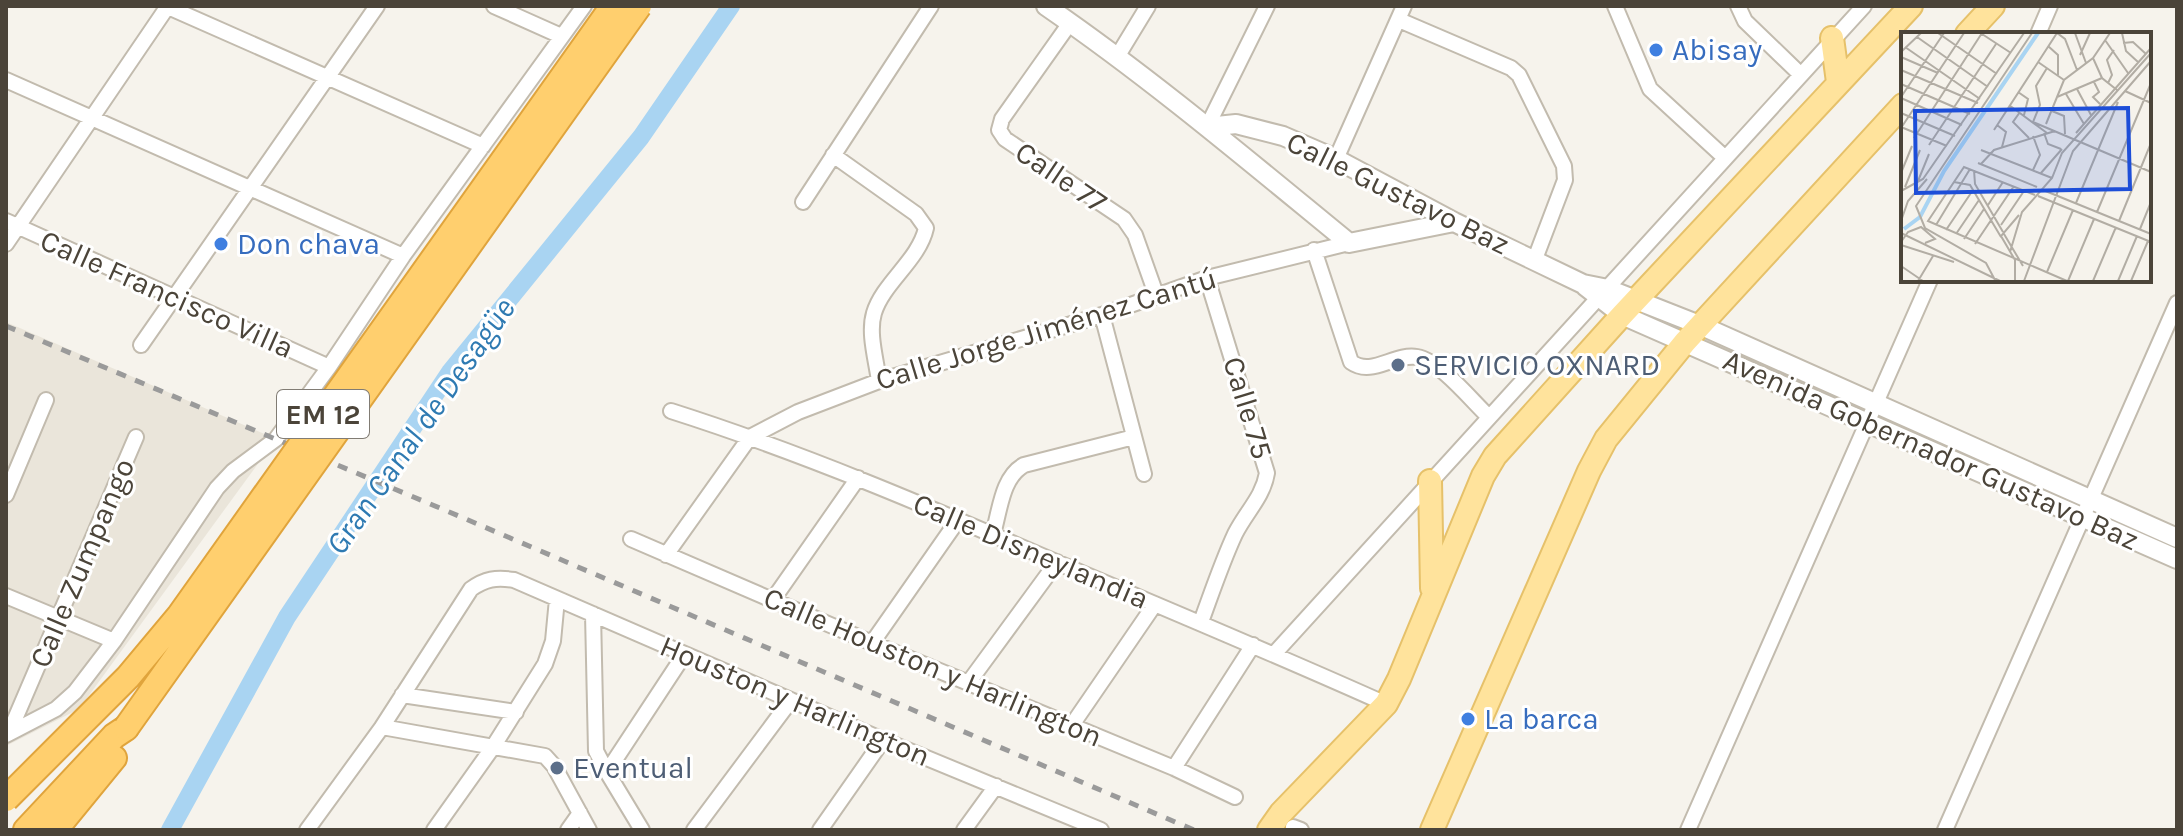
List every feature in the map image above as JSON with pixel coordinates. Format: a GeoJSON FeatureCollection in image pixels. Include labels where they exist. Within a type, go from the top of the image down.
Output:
{"type":"FeatureCollection","features":[{"type":"Feature","properties":{"kind":"highway","name":"EM 12"},"geometry":{"type":"LineString","coordinates":[[6,799],[128,677],[179,616],[613,6]]}},
{"type":"Feature","properties":{"kind":"highway","name":"EM 12"},"geometry":{"type":"LineString","coordinates":[[126,728],[639,6]]}},
{"type":"Feature","properties":{"kind":"highway"},"geometry":{"type":"LineString","coordinates":[[26,830],[114,736],[126,728]]}},
{"type":"Feature","properties":{"kind":"highway"},"geometry":{"type":"LineString","coordinates":[[55,830],[125,744],[126,728]]}},
{"type":"Feature","properties":{"kind":"main road"},"geometry":{"type":"LineString","coordinates":[[1269,830],[1281,813],[1386,704],[1483,476],[1509,439],[1911,6]]}},
{"type":"Feature","properties":{"kind":"main road"},"geometry":{"type":"LineString","coordinates":[[1969,32],[1993,6]]}},
{"type":"Feature","properties":{"kind":"main road"},"geometry":{"type":"LineString","coordinates":[[1832,38],[1838,82]]}},
{"type":"Feature","properties":{"kind":"main road"},"geometry":{"type":"LineString","coordinates":[[1432,830],[1589,471],[1606,439],[1685,342],[1901,107]]}},
{"type":"Feature","properties":{"kind":"main road"},"geometry":{"type":"LineString","coordinates":[[1430,481],[1432,595]]}},
{"type":"Feature","properties":{"kind":"street"},"geometry":{"type":"LineString","coordinates":[[6,244],[12,224],[91,118],[167,6],[483,146]]}},
{"type":"Feature","properties":{"kind":"street"},"geometry":{"type":"LineString","coordinates":[[141,345],[377,6]]}},
{"type":"Feature","properties":{"kind":"street"},"geometry":{"type":"LineString","coordinates":[[494,6],[561,36]]}},
{"type":"Feature","properties":{"kind":"street"},"geometry":{"type":"LineString","coordinates":[[8,734],[66,702],[114,641],[217,488],[233,471],[276,439],[329,367],[403,256],[584,6]]}},
{"type":"Feature","properties":{"kind":"street"},"geometry":{"type":"LineString","coordinates":[[803,202],[931,6]]}},
{"type":"Feature","properties":{"kind":"street","name":"Calle Gustavo Baz"},"geometry":{"type":"LineString","coordinates":[[1046,6],[1207,127],[1349,243]]}},
{"type":"Feature","properties":{"kind":"street"},"geometry":{"type":"LineString","coordinates":[[1117,57],[1148,6]]}},
{"type":"Feature","properties":{"kind":"street"},"geometry":{"type":"LineString","coordinates":[[1207,127],[1267,6]]}},
{"type":"Feature","properties":{"kind":"street"},"geometry":{"type":"LineString","coordinates":[[1615,6],[1650,89],[1724,157]]}},
{"type":"Feature","properties":{"kind":"street"},"geometry":{"type":"LineString","coordinates":[[1738,6],[1745,21],[1800,74]]}},
{"type":"Feature","properties":{"kind":"street"},"geometry":{"type":"LineString","coordinates":[[1274,654],[1864,6]]}},
{"type":"Feature","properties":{"kind":"street"},"geometry":{"type":"LineString","coordinates":[[2039,32],[2050,6]]}},
{"type":"Feature","properties":{"kind":"street"},"geometry":{"type":"LineString","coordinates":[[1336,159],[1402,13],[1511,68],[1519,75],[1564,166],[1565,180],[1535,259]]}},
{"type":"Feature","properties":{"kind":"street","name":"Calle 77"},"geometry":{"type":"LineString","coordinates":[[1070,23],[1002,119],[999,130],[1005,139],[1124,219],[1135,235],[1157,297]]}},
{"type":"Feature","properties":{"kind":"street"},"geometry":{"type":"LineString","coordinates":[[6,80],[403,256]]}},
{"type":"Feature","properties":{"kind":"street","name":"Calle Gustavo Baz"},"geometry":{"type":"LineString","coordinates":[[1207,127],[1236,124],[1263,130],[1336,159],[1454,222],[1604,294],[1685,342]]}},
{"type":"Feature","properties":{"kind":"street"},"geometry":{"type":"LineString","coordinates":[[833,155],[916,214],[926,228],[919,245],[874,310],[872,327],[879,381]]}},
{"type":"Feature","properties":{"kind":"street"},"geometry":{"type":"LineString","coordinates":[[1349,243],[1454,222]]}},
{"type":"Feature","properties":{"kind":"street","name":"Calle Francisco Villa"},"geometry":{"type":"LineString","coordinates":[[12,224],[329,367]]}},
{"type":"Feature","properties":{"kind":"street","name":"Calle Jorge Jiménez Cantú"},"geometry":{"type":"LineString","coordinates":[[750,437],[798,412],[879,381],[1102,315],[1207,278],[1349,243]]}},
{"type":"Feature","properties":{"kind":"street"},"geometry":{"type":"LineString","coordinates":[[1314,250],[1351,362],[1367,368],[1401,357],[1418,357],[1434,364],[1488,416]]}},
{"type":"Feature","properties":{"kind":"street","name":"Calle 75"},"geometry":{"type":"LineString","coordinates":[[1201,622],[1220,567],[1237,529],[1265,488],[1267,473],[1207,278]]}},
{"type":"Feature","properties":{"kind":"street"},"geometry":{"type":"LineString","coordinates":[[1688,830],[1929,282]]}},
{"type":"Feature","properties":{"kind":"street"},"geometry":{"type":"LineString","coordinates":[[1945,830],[2177,303]]}},
{"type":"Feature","properties":{"kind":"street","name":"Calle Gustavo Baz"},"geometry":{"type":"LineString","coordinates":[[1630,308],[1702,326]]}},
{"type":"Feature","properties":{"kind":"street"},"geometry":{"type":"LineString","coordinates":[[1102,315],[1144,474]]}},
{"type":"Feature","properties":{"kind":"street","name":"Avenida Gobernador Gustavo Baz"},"geometry":{"type":"LineString","coordinates":[[1702,326],[1876,404],[2086,508],[2177,559]]}},
{"type":"Feature","properties":{"kind":"street","name":"Avenida Gobernador Gustavo Baz"},"geometry":{"type":"LineString","coordinates":[[1685,342],[1868,424],[2086,508],[2177,538]]}},
{"type":"Feature","properties":{"kind":"street"},"geometry":{"type":"LineString","coordinates":[[1538,362],[1561,383]]}},
{"type":"Feature","properties":{"kind":"street"},"geometry":{"type":"LineString","coordinates":[[6,495],[46,400]]}},
{"type":"Feature","properties":{"kind":"street","name":"Calle Disneylandia"},"geometry":{"type":"LineString","coordinates":[[671,411],[858,478],[1201,622],[1386,704]]}},
{"type":"Feature","properties":{"kind":"street","name":"Calle Zumpango"},"geometry":{"type":"LineString","coordinates":[[8,734],[136,437]]}},
{"type":"Feature","properties":{"kind":"street"},"geometry":{"type":"LineString","coordinates":[[666,555],[750,437]]}},
{"type":"Feature","properties":{"kind":"street"},"geometry":{"type":"LineString","coordinates":[[993,534],[1008,478],[1015,470],[1024,465],[1134,437]]}},
{"type":"Feature","properties":{"kind":"street"},"geometry":{"type":"LineString","coordinates":[[772,601],[858,478]]}},
{"type":"Feature","properties":{"kind":"street"},"geometry":{"type":"LineString","coordinates":[[872,643],[958,520]]}},
{"type":"Feature","properties":{"kind":"street","name":"Calle Houston y Harlington"},"geometry":{"type":"LineString","coordinates":[[631,539],[1174,768],[1235,797]]}},
{"type":"Feature","properties":{"kind":"street"},"geometry":{"type":"LineString","coordinates":[[969,682],[1057,562]]}},
{"type":"Feature","properties":{"kind":"street","name":"Houston y Harlington"},"geometry":{"type":"LineString","coordinates":[[402,695],[471,589],[489,579],[514,580],[883,740],[1101,830]]}},
{"type":"Feature","properties":{"kind":"street"},"geometry":{"type":"LineString","coordinates":[[6,596],[114,641]]}},
{"type":"Feature","properties":{"kind":"street"},"geometry":{"type":"LineString","coordinates":[[434,830],[493,747],[551,652],[557,599]]}},
{"type":"Feature","properties":{"kind":"street"},"geometry":{"type":"LineString","coordinates":[[1072,725],[1155,604]]}},
{"type":"Feature","properties":{"kind":"street"},"geometry":{"type":"LineString","coordinates":[[593,614],[596,751],[642,830]]}},
{"type":"Feature","properties":{"kind":"street"},"geometry":{"type":"LineString","coordinates":[[1174,768],[1253,645]]}},
{"type":"Feature","properties":{"kind":"street"},"geometry":{"type":"LineString","coordinates":[[607,772],[684,655]]}},
{"type":"Feature","properties":{"kind":"street"},"geometry":{"type":"LineString","coordinates":[[307,830],[402,695],[516,712]]}},
{"type":"Feature","properties":{"kind":"street"},"geometry":{"type":"LineString","coordinates":[[694,830],[791,700]]}},
{"type":"Feature","properties":{"kind":"street"},"geometry":{"type":"LineString","coordinates":[[382,727],[545,756],[589,830]]}},
{"type":"Feature","properties":{"kind":"street"},"geometry":{"type":"LineString","coordinates":[[820,830],[883,740]]}},
{"type":"Feature","properties":{"kind":"street"},"geometry":{"type":"LineString","coordinates":[[964,830],[996,786]]}},
{"type":"Feature","properties":{"kind":"street"},"geometry":{"type":"LineString","coordinates":[[568,830],[580,813]]}},
{"type":"Feature","properties":{"kind":"shaded area"},"geometry":{"type":"Polygon","coordinates":[[[6,322],[276,439],[79,709],[6,746],[6,322]]]}},
{"type":"Feature","properties":{"kind":"waterway","name":"Gran Canal de Desagüe"},"geometry":{"type":"LineString","coordinates":[[170,830],[287,617],[450,372],[641,137],[731,6]]}},
{"type":"Feature","properties":{"kind":"railway"},"geometry":{"type":"LineString","coordinates":[[6,326],[1194,830]]}},
{"type":"Feature","properties":{"kind":"place","name":"Abisay"},"geometry":{"type":"Point","coordinates":[1656,50]}},
{"type":"Feature","properties":{"kind":"place","name":"Don chava"},"geometry":{"type":"Point","coordinates":[221,244]}},
{"type":"Feature","properties":{"kind":"place","name":"SERVICIO OXNARD"},"geometry":{"type":"Point","coordinates":[1398,365]}},
{"type":"Feature","properties":{"kind":"place","name":"La barca"},"geometry":{"type":"Point","coordinates":[1468,719]}},
{"type":"Feature","properties":{"kind":"place","name":"Eventual"},"geometry":{"type":"Point","coordinates":[557,768]}}]}
